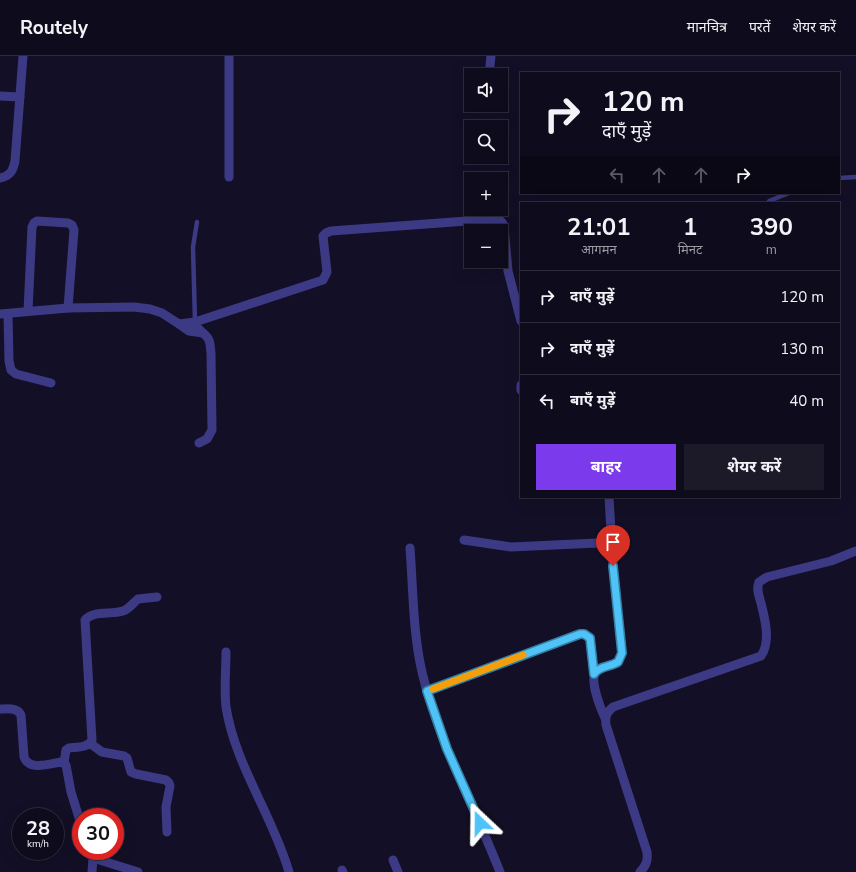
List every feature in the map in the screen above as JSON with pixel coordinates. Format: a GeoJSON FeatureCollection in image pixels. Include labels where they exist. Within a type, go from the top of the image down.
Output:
{"type":"FeatureCollection","features":[{"type":"Feature","properties":{"kind":"street"},"geometry":{"type":"LineString","coordinates":[[0,178],[9,175],[14,169],[23,56]]}},
{"type":"Feature","properties":{"kind":"street"},"geometry":{"type":"LineString","coordinates":[[228,56],[228,177]]}},
{"type":"Feature","properties":{"kind":"street"},"geometry":{"type":"LineString","coordinates":[[490,68],[491,56]]}},
{"type":"Feature","properties":{"kind":"street"},"geometry":{"type":"LineString","coordinates":[[0,96],[20,97]]}},
{"type":"Feature","properties":{"kind":"street"},"geometry":{"type":"LineString","coordinates":[[179,324],[195,322],[323,280],[327,272],[323,236],[331,231],[494,219],[503,222],[508,271],[520,317]]}},
{"type":"Feature","properties":{"kind":"street"},"geometry":{"type":"LineString","coordinates":[[28,311],[32,227],[34,223],[38,221],[68,223],[72,225],[74,230],[68,308]]}},
{"type":"Feature","properties":{"kind":"street"},"geometry":{"type":"LineString","coordinates":[[51,383],[16,374],[11,370],[4,314],[68,308],[119,307],[150,309],[162,313],[189,331],[203,333]]}},
{"type":"Feature","properties":{"kind":"street"},"geometry":{"type":"LineString","coordinates":[[195,322],[198,329],[207,337],[210,343],[212,423],[210,435],[199,443]]}},
{"type":"Feature","properties":{"kind":"street"},"geometry":{"type":"LineString","coordinates":[[594,674],[601,668],[618,662],[622,653],[612,550],[609,498]]}},
{"type":"Feature","properties":{"kind":"street"},"geometry":{"type":"LineString","coordinates":[[464,540],[511,547],[597,543],[612,550]]}},
{"type":"Feature","properties":{"kind":"street"},"geometry":{"type":"LineString","coordinates":[[410,548],[419,655],[427,691],[447,749],[475,810],[500,872]]}},
{"type":"Feature","properties":{"kind":"street"},"geometry":{"type":"LineString","coordinates":[[605,718],[608,712],[613,708],[761,656],[765,651],[766,639],[761,603],[757,591],[759,582],[767,577],[831,561],[856,551]]}},
{"type":"Feature","properties":{"kind":"street"},"geometry":{"type":"LineString","coordinates":[[91,744],[93,735],[89,705],[85,620],[92,615],[123,611],[130,608],[138,599],[157,597]]}},
{"type":"Feature","properties":{"kind":"street"},"geometry":{"type":"LineString","coordinates":[[427,691],[580,634],[584,634],[590,638],[598,700],[647,852],[648,859],[645,867],[640,872]]}},
{"type":"Feature","properties":{"kind":"street"},"geometry":{"type":"LineString","coordinates":[[226,652],[226,707],[233,732],[250,779],[289,872]]}},
{"type":"Feature","properties":{"kind":"street"},"geometry":{"type":"LineString","coordinates":[[0,710],[15,709],[19,711],[21,715],[24,757],[26,762],[36,765],[61,762],[64,763]]}},
{"type":"Feature","properties":{"kind":"street"},"geometry":{"type":"LineString","coordinates":[[76,808],[64,763],[66,752],[69,748],[87,746],[91,744]]}},
{"type":"Feature","properties":{"kind":"street"},"geometry":{"type":"LineString","coordinates":[[91,744],[102,752],[124,756],[127,758],[131,772],[166,780],[169,783],[170,786],[166,807],[167,832]]}},
{"type":"Feature","properties":{"kind":"street"},"geometry":{"type":"LineString","coordinates":[[92,872],[93,860]]}},
{"type":"Feature","properties":{"kind":"street"},"geometry":{"type":"LineString","coordinates":[[106,860],[138,872]]}},
{"type":"Feature","properties":{"kind":"street"},"geometry":{"type":"LineString","coordinates":[[393,860],[398,872]]}},
{"type":"Feature","properties":{"kind":"lane"},"geometry":{"type":"LineString","coordinates":[[840,178],[856,178]]}},
{"type":"Feature","properties":{"kind":"lane"},"geometry":{"type":"LineString","coordinates":[[769,201],[786,194]]}},
{"type":"Feature","properties":{"kind":"lane"},"geometry":{"type":"LineString","coordinates":[[195,322],[194,247],[197,222]]}},
{"type":"Feature","properties":{"kind":"slow traffic"},"geometry":{"type":"LineString","coordinates":[[433,689],[523,655]]}},
{"type":"Feature","properties":{"kind":"route"},"geometry":{"type":"LineString","coordinates":[[480,823],[447,749],[427,691],[580,634],[587,635],[590,638],[594,674],[601,668],[618,662],[622,653],[613,566]]}}]}
